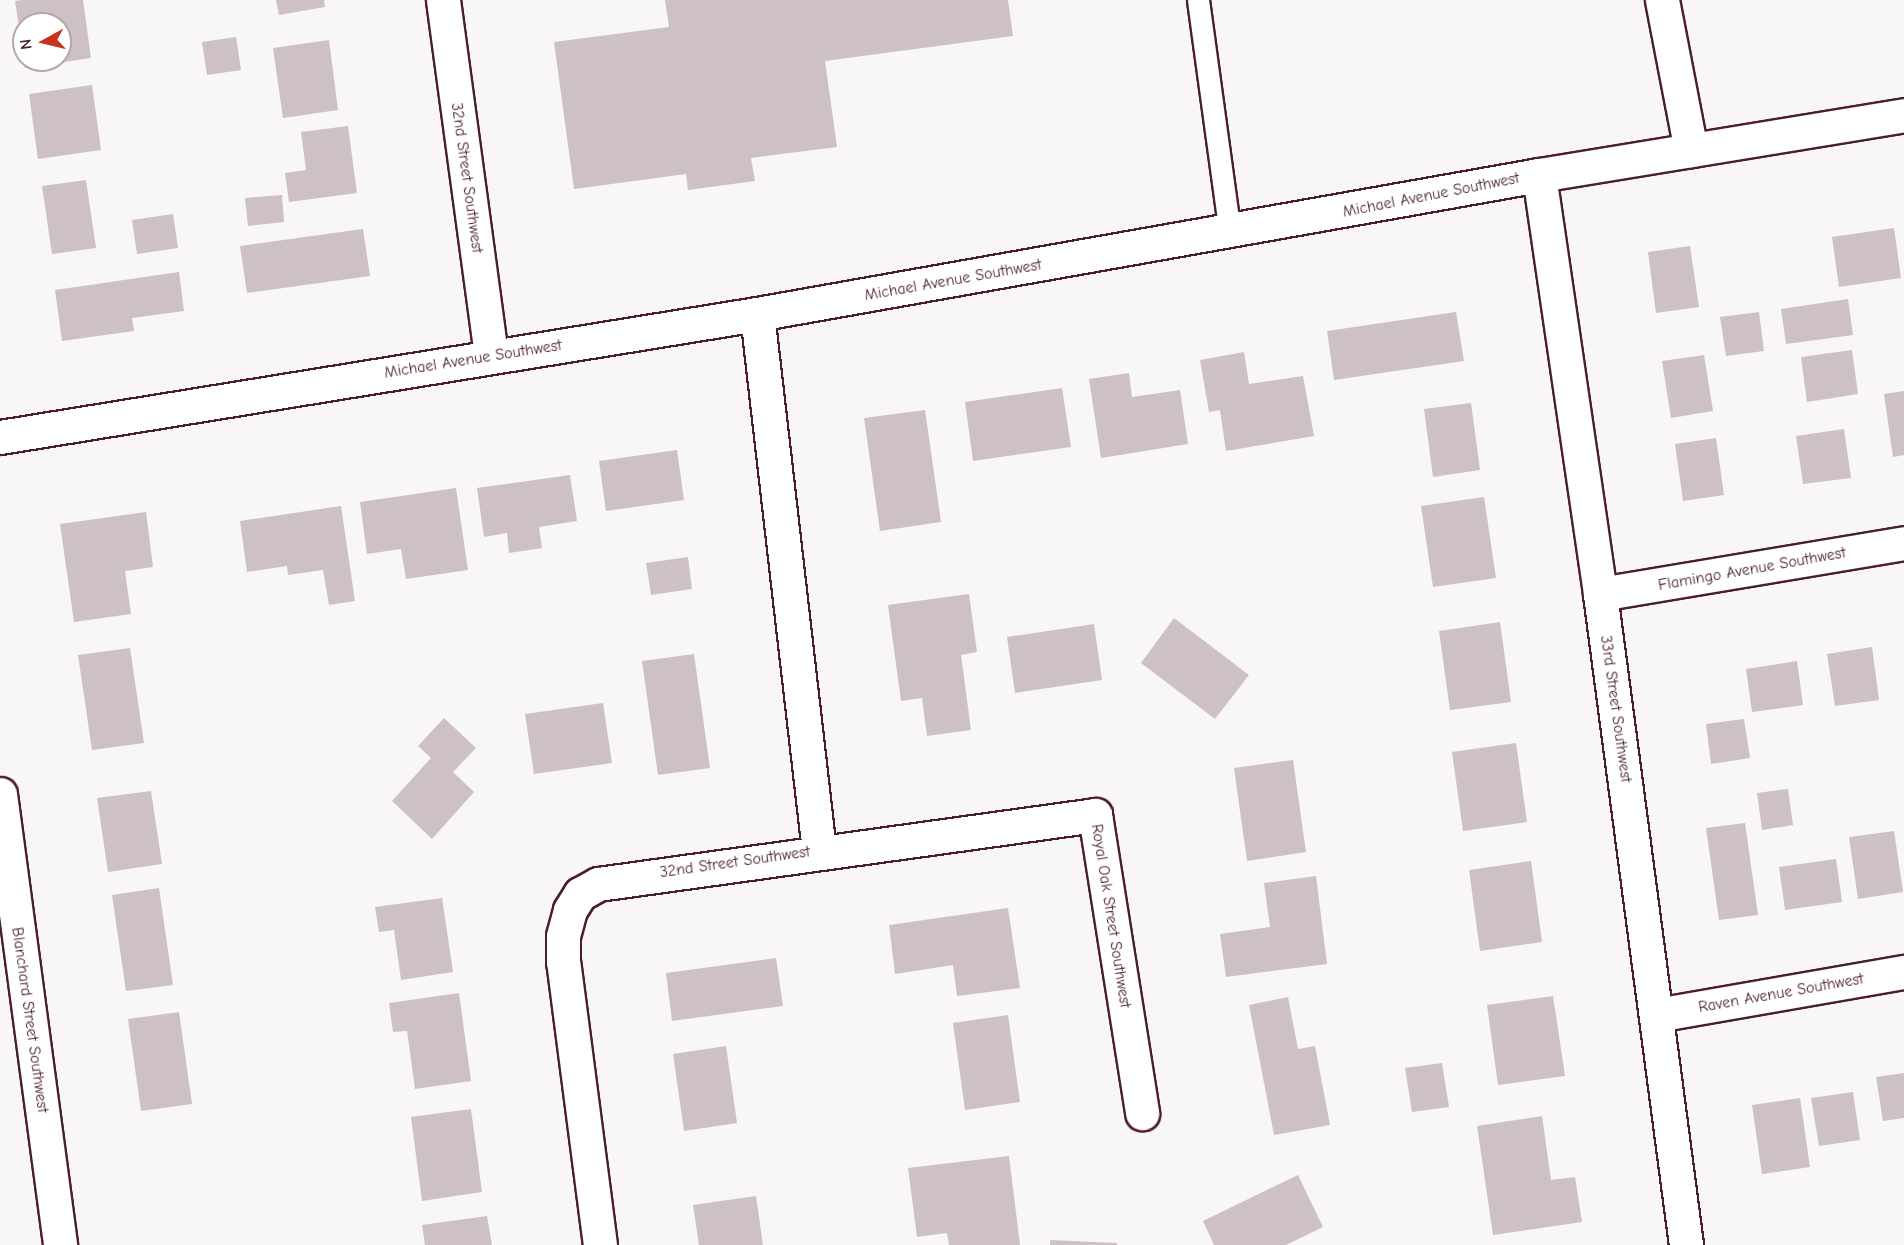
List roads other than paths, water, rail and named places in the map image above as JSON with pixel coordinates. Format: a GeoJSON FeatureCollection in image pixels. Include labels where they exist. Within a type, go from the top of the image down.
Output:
{"type":"FeatureCollection","features":[{"type":"Feature","properties":{"kind":"street","name":"32nd Street Southwest"},"geometry":{"type":"LineString","coordinates":[[443,0],[491,356]]}},
{"type":"Feature","properties":{"kind":"street"},"geometry":{"type":"LineString","coordinates":[[1662,0],[1691,150]]}},
{"type":"Feature","properties":{"kind":"street","name":"Michael Avenue Southwest"},"geometry":{"type":"LineString","coordinates":[[0,437],[757,314],[1230,232],[1539,175],[1904,115]]}},
{"type":"Feature","properties":{"kind":"street","name":"33rd Street Southwest"},"geometry":{"type":"LineString","coordinates":[[1539,175],[1600,594],[1686,1245]]}},
{"type":"Feature","properties":{"kind":"street","name":"32nd Street Southwest"},"geometry":{"type":"LineString","coordinates":[[600,1245],[563,962],[563,936],[570,910],[580,894],[598,884],[819,851],[757,314]]}},
{"type":"Feature","properties":{"kind":"street","name":"Flamingo Avenue Southwest"},"geometry":{"type":"LineString","coordinates":[[1600,594],[1904,543]]}},
{"type":"Feature","properties":{"kind":"street","name":"Blanchard Street Southwest"},"geometry":{"type":"LineString","coordinates":[[0,794],[60,1245]]}},
{"type":"Feature","properties":{"kind":"street","name":"Royal Oak Street Southwest"},"geometry":{"type":"LineString","coordinates":[[819,851],[1095,815],[1142,1113]]}},
{"type":"Feature","properties":{"kind":"street","name":"Raven Avenue Southwest"},"geometry":{"type":"LineString","coordinates":[[1657,1015],[1904,972]]}},
{"type":"Feature","properties":{"kind":"lane"},"geometry":{"type":"LineString","coordinates":[[1198,0],[1230,232]]}}]}
